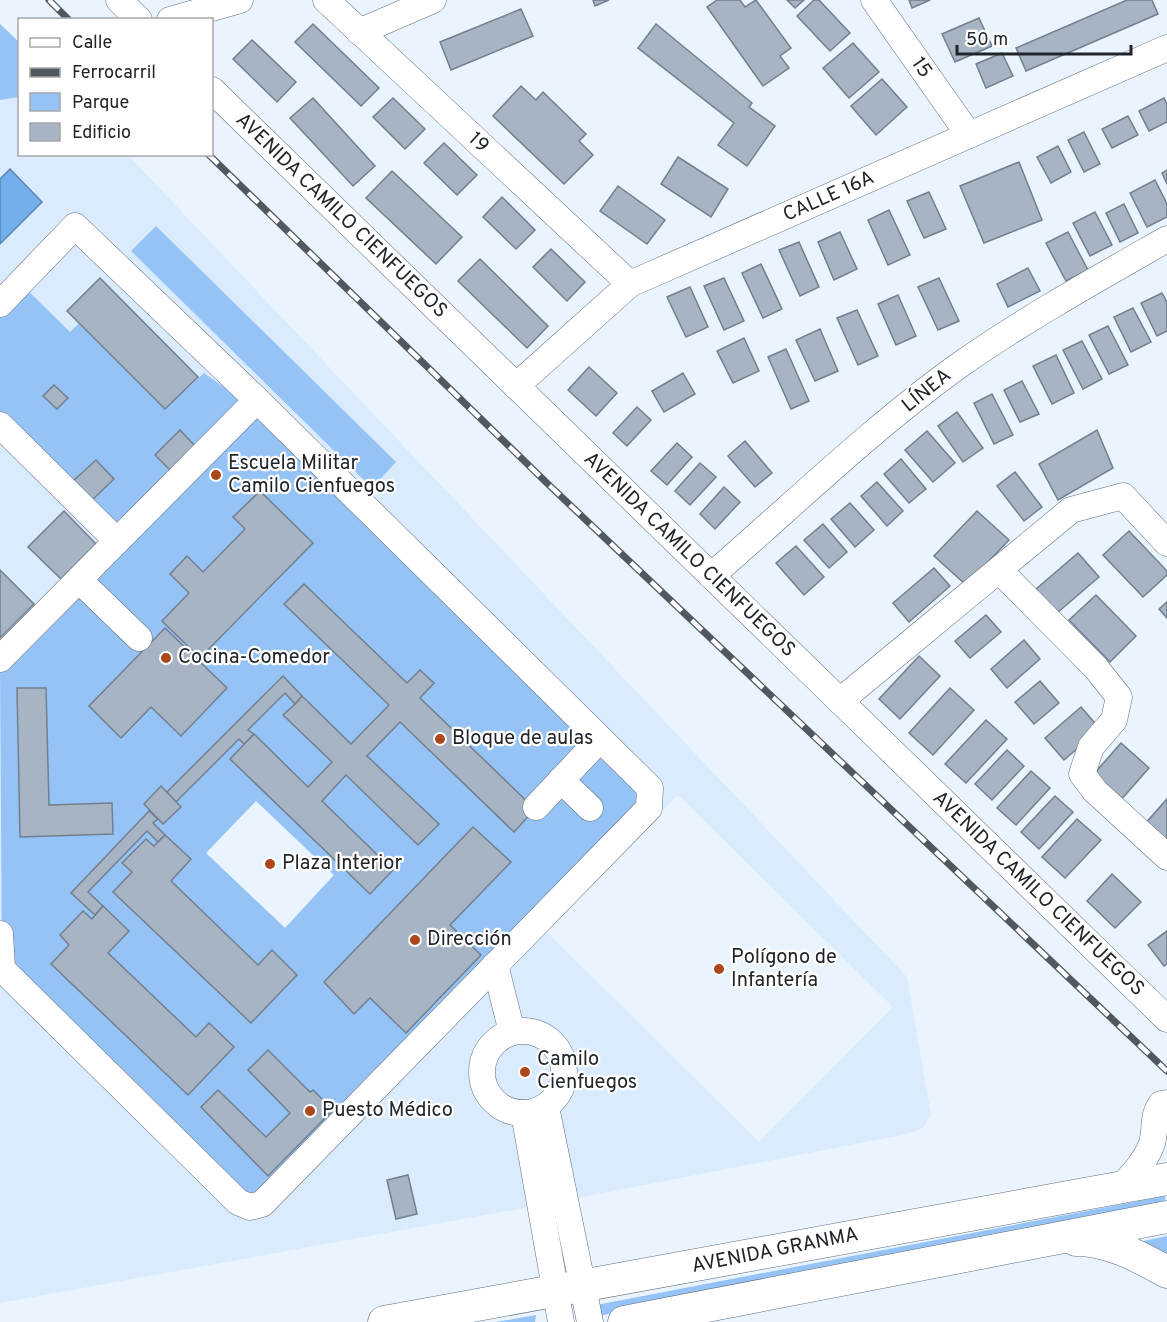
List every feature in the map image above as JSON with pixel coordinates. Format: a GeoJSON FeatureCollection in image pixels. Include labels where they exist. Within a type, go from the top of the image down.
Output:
{"type":"FeatureCollection","features":[{"type":"Feature","properties":{"kind":"main road","name":"AVENIDA GRANMA"},"geometry":{"type":"LineString","coordinates":[[384,1322],[566,1301],[1122,1186],[1167,1179]]}},
{"type":"Feature","properties":{"kind":"main road","name":"AVENIDA GRANMA"},"geometry":{"type":"LineString","coordinates":[[624,1322],[1167,1217]]}},
{"type":"Feature","properties":{"kind":"main road"},"geometry":{"type":"LineString","coordinates":[[1042,1240],[1081,1240],[1106,1244],[1136,1255],[1167,1272]]}},
{"type":"Feature","properties":{"kind":"street"},"geometry":{"type":"LineString","coordinates":[[119,0],[137,18]]}},
{"type":"Feature","properties":{"kind":"street"},"geometry":{"type":"LineString","coordinates":[[177,18],[240,0]]}},
{"type":"Feature","properties":{"kind":"street","name":"19"},"geometry":{"type":"LineString","coordinates":[[327,0],[630,284]]}},
{"type":"Feature","properties":{"kind":"street"},"geometry":{"type":"LineString","coordinates":[[359,32],[433,0]]}},
{"type":"Feature","properties":{"kind":"street","name":"15"},"geometry":{"type":"LineString","coordinates":[[874,0],[969,135]]}},
{"type":"Feature","properties":{"kind":"street","name":"CALLE 16A"},"geometry":{"type":"LineString","coordinates":[[516,386],[630,284],[1167,48]]}},
{"type":"Feature","properties":{"kind":"street","name":"AVENIDA CAMILO CIENFUEGOS"},"geometry":{"type":"LineString","coordinates":[[213,91],[1167,1019]]}},
{"type":"Feature","properties":{"kind":"street"},"geometry":{"type":"LineString","coordinates":[[0,304],[75,226],[257,400],[650,789],[649,808],[262,1204],[250,1207],[238,1202],[2,969],[0,934]]}},
{"type":"Feature","properties":{"kind":"street","name":"LÍNEA"},"geometry":{"type":"LineString","coordinates":[[711,576],[866,441],[960,365],[1070,294],[1167,239]]}},
{"type":"Feature","properties":{"kind":"street"},"geometry":{"type":"LineString","coordinates":[[0,659],[257,400]]}},
{"type":"Feature","properties":{"kind":"street"},"geometry":{"type":"LineString","coordinates":[[0,425],[117,541]]}},
{"type":"Feature","properties":{"kind":"street"},"geometry":{"type":"LineString","coordinates":[[840,701],[1071,510],[1123,496],[1167,543]]}},
{"type":"Feature","properties":{"kind":"street"},"geometry":{"type":"LineString","coordinates":[[1000,571],[1096,668],[1119,697],[1114,720],[1091,747],[1082,774],[1095,791],[1167,857]]}},
{"type":"Feature","properties":{"kind":"street"},"geometry":{"type":"LineString","coordinates":[[79,580],[139,638]]}},
{"type":"Feature","properties":{"kind":"street"},"geometry":{"type":"LineString","coordinates":[[536,807],[600,739]]}},
{"type":"Feature","properties":{"kind":"street"},"geometry":{"type":"LineString","coordinates":[[561,780],[590,808]]}},
{"type":"Feature","properties":{"kind":"street"},"geometry":{"type":"LineString","coordinates":[[495,965],[512,1032]]}},
{"type":"Feature","properties":{"kind":"street"},"geometry":{"type":"LineString","coordinates":[[526,1031],[539,1034],[559,1051],[564,1064],[565,1078],[561,1091],[535,1110],[512,1112],[496,1103],[485,1088],[482,1075],[483,1061],[489,1048],[500,1038],[512,1032],[526,1031]]}},
{"type":"Feature","properties":{"kind":"street"},"geometry":{"type":"LineString","coordinates":[[1122,1186],[1138,1168],[1152,1144],[1154,1114],[1161,1104],[1167,1103]]}},
{"type":"Feature","properties":{"kind":"street"},"geometry":{"type":"LineString","coordinates":[[535,1110],[566,1301],[590,1322]]}},
{"type":"Feature","properties":{"kind":"shaded area","name":"Escuela Militar Camilo Cienfuegos"},"geometry":{"type":"Polygon","coordinates":[[[18,97],[18,156],[129,156],[907,977],[931,1115],[923,1128],[907,1134],[541,1205],[0,1303],[0,100],[18,97]],[[678,795],[545,930],[759,1142],[893,1007],[678,795]],[[256,801],[206,853],[285,928],[334,876],[256,801]]]}},
{"type":"Feature","properties":{"kind":"shaded area"},"geometry":{"type":"Polygon","coordinates":[[[10,169],[42,202],[0,244],[0,179],[10,169]]]}},
{"type":"Feature","properties":{"kind":"green space"},"geometry":{"type":"Polygon","coordinates":[[[0,24],[18,41],[18,97],[0,100],[0,24]]]}},
{"type":"Feature","properties":{"kind":"green space"},"geometry":{"type":"Polygon","coordinates":[[[156,226],[396,462],[372,488],[131,251],[156,226]]]}},
{"type":"Feature","properties":{"kind":"green space"},"geometry":{"type":"Polygon","coordinates":[[[20,283],[70,332],[79,323],[165,409],[204,373],[250,406],[650,788],[250,1207],[2,969],[0,659],[117,541],[0,425],[0,304],[20,283]],[[256,801],[206,853],[285,928],[334,875],[256,801]]]}},
{"type":"Feature","properties":{"kind":"green space"},"geometry":{"type":"Polygon","coordinates":[[[1165,1196],[1166,1206],[593,1317],[591,1306],[1165,1196]]]}},
{"type":"Feature","properties":{"kind":"green space"},"geometry":{"type":"Polygon","coordinates":[[[1167,1236],[1167,1258],[1144,1246],[1143,1241],[1167,1236]]]}},
{"type":"Feature","properties":{"kind":"green space"},"geometry":{"type":"Polygon","coordinates":[[[536,1315],[535,1322],[496,1322],[536,1315]]]}},
{"type":"Feature","properties":{"kind":"building"},"geometry":{"type":"Polygon","coordinates":[[[593,0],[609,0],[595,6],[593,0]]]}},
{"type":"Feature","properties":{"kind":"building"},"geometry":{"type":"Polygon","coordinates":[[[717,0],[740,0],[745,7],[756,0],[791,48],[780,56],[789,68],[763,86],[707,7],[717,0]]]}},
{"type":"Feature","properties":{"kind":"building"},"geometry":{"type":"Polygon","coordinates":[[[787,0],[804,0],[795,8],[787,0]]]}},
{"type":"Feature","properties":{"kind":"building"},"geometry":{"type":"Polygon","coordinates":[[[814,0],[819,0],[850,33],[830,51],[797,16],[814,0]]]}},
{"type":"Feature","properties":{"kind":"building"},"geometry":{"type":"Polygon","coordinates":[[[909,0],[930,0],[912,8],[909,0]]]}},
{"type":"Feature","properties":{"kind":"building"},"geometry":{"type":"Polygon","coordinates":[[[1127,0],[1152,0],[1158,14],[1026,71],[1016,48],[1127,0]]]}},
{"type":"Feature","properties":{"kind":"building"},"geometry":{"type":"Polygon","coordinates":[[[521,9],[533,36],[451,70],[440,42],[521,9]]]}},
{"type":"Feature","properties":{"kind":"building"},"geometry":{"type":"Polygon","coordinates":[[[979,18],[992,46],[955,62],[942,34],[979,18]]]}},
{"type":"Feature","properties":{"kind":"building"},"geometry":{"type":"Polygon","coordinates":[[[313,24],[379,88],[361,106],[295,42],[313,24]]]}},
{"type":"Feature","properties":{"kind":"building"},"geometry":{"type":"Polygon","coordinates":[[[656,24],[752,103],[749,107],[775,126],[747,166],[718,145],[734,123],[638,48],[656,24]]]}},
{"type":"Feature","properties":{"kind":"building"},"geometry":{"type":"Polygon","coordinates":[[[252,40],[296,82],[277,102],[233,59],[252,40]]]}},
{"type":"Feature","properties":{"kind":"building"},"geometry":{"type":"Polygon","coordinates":[[[853,43],[879,72],[849,98],[823,68],[853,43]]]}},
{"type":"Feature","properties":{"kind":"building"},"geometry":{"type":"Polygon","coordinates":[[[1002,53],[1013,76],[986,88],[976,64],[1002,53]]]}},
{"type":"Feature","properties":{"kind":"building"},"geometry":{"type":"Polygon","coordinates":[[[882,79],[907,107],[876,135],[851,106],[882,79]]]}},
{"type":"Feature","properties":{"kind":"building"},"geometry":{"type":"Polygon","coordinates":[[[521,86],[536,100],[543,92],[586,134],[579,141],[593,155],[564,184],[493,116],[521,86]]]}},
{"type":"Feature","properties":{"kind":"building"},"geometry":{"type":"Polygon","coordinates":[[[313,98],[375,166],[353,186],[290,118],[313,98]]]}},
{"type":"Feature","properties":{"kind":"building"},"geometry":{"type":"Polygon","coordinates":[[[393,98],[425,129],[405,149],[373,117],[393,98]]]}},
{"type":"Feature","properties":{"kind":"building"},"geometry":{"type":"Polygon","coordinates":[[[1164,98],[1167,104],[1167,122],[1149,131],[1139,111],[1164,98]]]}},
{"type":"Feature","properties":{"kind":"building"},"geometry":{"type":"Polygon","coordinates":[[[1128,116],[1138,135],[1112,148],[1102,129],[1128,116]]]}},
{"type":"Feature","properties":{"kind":"building"},"geometry":{"type":"Polygon","coordinates":[[[1084,132],[1100,164],[1084,172],[1068,140],[1084,132]]]}},
{"type":"Feature","properties":{"kind":"building"},"geometry":{"type":"Polygon","coordinates":[[[444,143],[477,175],[457,195],[424,163],[444,143]]]}},
{"type":"Feature","properties":{"kind":"building"},"geometry":{"type":"Polygon","coordinates":[[[1058,146],[1071,172],[1051,183],[1037,157],[1058,146]]]}},
{"type":"Feature","properties":{"kind":"building"},"geometry":{"type":"Polygon","coordinates":[[[678,157],[728,189],[711,217],[661,184],[678,157]]]}},
{"type":"Feature","properties":{"kind":"building"},"geometry":{"type":"Polygon","coordinates":[[[1019,162],[1042,220],[984,243],[960,186],[1019,162]]]}},
{"type":"Feature","properties":{"kind":"building"},"geometry":{"type":"Polygon","coordinates":[[[1167,170],[1167,184],[1162,173],[1167,170]]]}},
{"type":"Feature","properties":{"kind":"building"},"geometry":{"type":"Polygon","coordinates":[[[392,171],[462,237],[436,264],[366,198],[392,171]]]}},
{"type":"Feature","properties":{"kind":"building"},"geometry":{"type":"Polygon","coordinates":[[[1155,180],[1167,204],[1167,217],[1147,227],[1130,193],[1155,180]]]}},
{"type":"Feature","properties":{"kind":"building"},"geometry":{"type":"Polygon","coordinates":[[[618,186],[665,220],[647,244],[600,211],[618,186]]]}},
{"type":"Feature","properties":{"kind":"building"},"geometry":{"type":"Polygon","coordinates":[[[929,192],[946,229],[924,238],[907,201],[929,192]]]}},
{"type":"Feature","properties":{"kind":"building"},"geometry":{"type":"Polygon","coordinates":[[[502,197],[535,230],[516,249],[483,217],[502,197]]]}},
{"type":"Feature","properties":{"kind":"building"},"geometry":{"type":"Polygon","coordinates":[[[1124,204],[1138,233],[1120,242],[1106,213],[1124,204]]]}},
{"type":"Feature","properties":{"kind":"building"},"geometry":{"type":"Polygon","coordinates":[[[889,210],[910,255],[888,265],[868,220],[889,210]]]}},
{"type":"Feature","properties":{"kind":"building"},"geometry":{"type":"Polygon","coordinates":[[[1095,212],[1112,245],[1090,256],[1073,223],[1095,212]]]}},
{"type":"Feature","properties":{"kind":"building"},"geometry":{"type":"Polygon","coordinates":[[[840,232],[857,269],[834,280],[818,242],[840,232]]]}},
{"type":"Feature","properties":{"kind":"building"},"geometry":{"type":"Polygon","coordinates":[[[1068,232],[1088,270],[1066,281],[1046,243],[1068,232]]]}},
{"type":"Feature","properties":{"kind":"building"},"geometry":{"type":"Polygon","coordinates":[[[799,242],[819,287],[800,296],[779,250],[799,242]]]}},
{"type":"Feature","properties":{"kind":"building"},"geometry":{"type":"Polygon","coordinates":[[[551,249],[585,282],[567,301],[533,267],[551,249]]]}},
{"type":"Feature","properties":{"kind":"building"},"geometry":{"type":"Polygon","coordinates":[[[480,259],[548,326],[527,348],[458,281],[480,259]]]}},
{"type":"Feature","properties":{"kind":"building"},"geometry":{"type":"Polygon","coordinates":[[[761,264],[782,309],[763,318],[742,273],[761,264]]]}},
{"type":"Feature","properties":{"kind":"building"},"geometry":{"type":"Polygon","coordinates":[[[1028,268],[1040,291],[1008,307],[997,284],[1028,268]]]}},
{"type":"Feature","properties":{"kind":"building"},"geometry":{"type":"Polygon","coordinates":[[[100,278],[198,377],[165,409],[67,311],[100,278]]]}},
{"type":"Feature","properties":{"kind":"building"},"geometry":{"type":"Polygon","coordinates":[[[724,278],[744,321],[724,330],[704,286],[724,278]]]}},
{"type":"Feature","properties":{"kind":"building"},"geometry":{"type":"Polygon","coordinates":[[[939,278],[959,321],[938,330],[918,287],[939,278]]]}},
{"type":"Feature","properties":{"kind":"building"},"geometry":{"type":"Polygon","coordinates":[[[690,287],[708,327],[686,337],[667,297],[690,287]]]}},
{"type":"Feature","properties":{"kind":"building"},"geometry":{"type":"Polygon","coordinates":[[[1162,293],[1167,302],[1167,331],[1157,336],[1141,303],[1162,293]]]}},
{"type":"Feature","properties":{"kind":"building"},"geometry":{"type":"Polygon","coordinates":[[[898,295],[916,336],[896,345],[878,304],[898,295]]]}},
{"type":"Feature","properties":{"kind":"building"},"geometry":{"type":"Polygon","coordinates":[[[1133,308],[1151,342],[1131,352],[1114,317],[1133,308]]]}},
{"type":"Feature","properties":{"kind":"building"},"geometry":{"type":"Polygon","coordinates":[[[857,310],[878,356],[858,365],[837,318],[857,310]]]}},
{"type":"Feature","properties":{"kind":"building"},"geometry":{"type":"Polygon","coordinates":[[[1108,326],[1128,365],[1109,374],[1089,335],[1108,326]]]}},
{"type":"Feature","properties":{"kind":"building"},"geometry":{"type":"Polygon","coordinates":[[[820,329],[838,371],[815,381],[796,340],[820,329]]]}},
{"type":"Feature","properties":{"kind":"building"},"geometry":{"type":"Polygon","coordinates":[[[744,338],[759,371],[733,383],[717,351],[744,338]]]}},
{"type":"Feature","properties":{"kind":"building"},"geometry":{"type":"Polygon","coordinates":[[[1082,341],[1102,379],[1083,389],[1063,350],[1082,341]]]}},
{"type":"Feature","properties":{"kind":"building"},"geometry":{"type":"Polygon","coordinates":[[[786,349],[809,401],[791,409],[768,357],[786,349]]]}},
{"type":"Feature","properties":{"kind":"building"},"geometry":{"type":"Polygon","coordinates":[[[1056,355],[1074,393],[1052,404],[1033,366],[1056,355]]]}},
{"type":"Feature","properties":{"kind":"building"},"geometry":{"type":"Polygon","coordinates":[[[589,367],[617,393],[596,416],[568,390],[589,367]]]}},
{"type":"Feature","properties":{"kind":"building"},"geometry":{"type":"Polygon","coordinates":[[[683,373],[695,394],[664,412],[652,391],[683,373]]]}},
{"type":"Feature","properties":{"kind":"building"},"geometry":{"type":"Polygon","coordinates":[[[1022,381],[1039,414],[1020,422],[1004,390],[1022,381]]]}},
{"type":"Feature","properties":{"kind":"building"},"geometry":{"type":"Polygon","coordinates":[[[54,385],[68,398],[57,409],[43,396],[54,385]]]}},
{"type":"Feature","properties":{"kind":"building"},"geometry":{"type":"Polygon","coordinates":[[[992,394],[1013,435],[994,444],[974,403],[992,394]]]}},
{"type":"Feature","properties":{"kind":"building"},"geometry":{"type":"Polygon","coordinates":[[[637,407],[651,420],[627,446],[613,433],[637,407]]]}},
{"type":"Feature","properties":{"kind":"building"},"geometry":{"type":"Polygon","coordinates":[[[957,412],[983,448],[963,462],[938,426],[957,412]]]}},
{"type":"Feature","properties":{"kind":"building"},"geometry":{"type":"Polygon","coordinates":[[[180,430],[198,449],[173,473],[155,455],[180,430]]]}},
{"type":"Feature","properties":{"kind":"building"},"geometry":{"type":"Polygon","coordinates":[[[1097,430],[1113,468],[1058,500],[1039,464],[1097,430]]]}},
{"type":"Feature","properties":{"kind":"building"},"geometry":{"type":"Polygon","coordinates":[[[927,431],[955,463],[933,482],[905,450],[927,431]]]}},
{"type":"Feature","properties":{"kind":"building"},"geometry":{"type":"Polygon","coordinates":[[[745,441],[772,473],[755,487],[728,456],[745,441]]]}},
{"type":"Feature","properties":{"kind":"building"},"geometry":{"type":"Polygon","coordinates":[[[677,443],[692,457],[667,485],[651,471],[677,443]]]}},
{"type":"Feature","properties":{"kind":"building"},"geometry":{"type":"Polygon","coordinates":[[[901,459],[926,489],[909,503],[884,474],[901,459]]]}},
{"type":"Feature","properties":{"kind":"building"},"geometry":{"type":"Polygon","coordinates":[[[96,460],[114,479],[90,502],[71,483],[96,460]]]}},
{"type":"Feature","properties":{"kind":"building"},"geometry":{"type":"Polygon","coordinates":[[[700,463],[716,477],[690,505],[675,491],[700,463]]]}},
{"type":"Feature","properties":{"kind":"building"},"geometry":{"type":"Polygon","coordinates":[[[1015,472],[1042,507],[1024,521],[997,486],[1015,472]]]}},
{"type":"Feature","properties":{"kind":"building"},"geometry":{"type":"Polygon","coordinates":[[[877,482],[903,511],[887,526],[861,496],[877,482]]]}},
{"type":"Feature","properties":{"kind":"building"},"geometry":{"type":"Polygon","coordinates":[[[724,487],[740,502],[715,529],[700,514],[724,487]]]}},
{"type":"Feature","properties":{"kind":"building"},"geometry":{"type":"Polygon","coordinates":[[[260,491],[313,543],[200,658],[162,621],[189,593],[170,574],[187,556],[203,572],[245,529],[233,517],[260,491]]]}},
{"type":"Feature","properties":{"kind":"building"},"geometry":{"type":"Polygon","coordinates":[[[850,503],[874,530],[855,547],[831,519],[850,503]]]}},
{"type":"Feature","properties":{"kind":"building"},"geometry":{"type":"Polygon","coordinates":[[[64,511],[96,544],[61,579],[28,547],[64,511]]]}},
{"type":"Feature","properties":{"kind":"building"},"geometry":{"type":"Polygon","coordinates":[[[977,511],[1009,540],[966,585],[934,556],[977,511]]]}},
{"type":"Feature","properties":{"kind":"building"},"geometry":{"type":"Polygon","coordinates":[[[823,524],[847,552],[829,568],[804,540],[823,524]]]}},
{"type":"Feature","properties":{"kind":"building"},"geometry":{"type":"Polygon","coordinates":[[[1129,531],[1167,571],[1167,575],[1143,597],[1103,555],[1129,531]]]}},
{"type":"Feature","properties":{"kind":"building"},"geometry":{"type":"Polygon","coordinates":[[[796,546],[824,577],[804,595],[776,563],[796,546]]]}},
{"type":"Feature","properties":{"kind":"building"},"geometry":{"type":"Polygon","coordinates":[[[1078,553],[1099,577],[1057,613],[1036,589],[1078,553]]]}},
{"type":"Feature","properties":{"kind":"building"},"geometry":{"type":"Polygon","coordinates":[[[934,568],[950,586],[909,622],[893,603],[934,568]]]}},
{"type":"Feature","properties":{"kind":"building"},"geometry":{"type":"Polygon","coordinates":[[[0,570],[34,604],[0,638],[0,570]]]}},
{"type":"Feature","properties":{"kind":"building","name":"Bloque de aulas"},"geometry":{"type":"Polygon","coordinates":[[[304,584],[407,683],[420,670],[434,683],[420,698],[535,809],[514,832],[400,722],[367,756],[439,824],[418,845],[346,775],[322,801],[393,870],[370,894],[230,759],[254,734],[308,787],[332,762],[283,715],[302,696],[351,744],[389,705],[284,604],[304,584]]]}},
{"type":"Feature","properties":{"kind":"building"},"geometry":{"type":"Polygon","coordinates":[[[1096,595],[1136,636],[1110,662],[1069,620],[1096,595]]]}},
{"type":"Feature","properties":{"kind":"building"},"geometry":{"type":"Polygon","coordinates":[[[1167,602],[1167,618],[1159,609],[1167,602]]]}},
{"type":"Feature","properties":{"kind":"building"},"geometry":{"type":"Polygon","coordinates":[[[986,615],[1001,632],[970,658],[955,641],[986,615]]]}},
{"type":"Feature","properties":{"kind":"building","name":"Cocina-Comedor"},"geometry":{"type":"Polygon","coordinates":[[[165,628],[227,688],[181,736],[151,707],[121,738],[89,706],[165,628]]]}},
{"type":"Feature","properties":{"kind":"building"},"geometry":{"type":"Polygon","coordinates":[[[1024,640],[1040,659],[1007,688],[991,669],[1024,640]]]}},
{"type":"Feature","properties":{"kind":"building"},"geometry":{"type":"Polygon","coordinates":[[[919,656],[940,676],[900,719],[879,699],[919,656]]]}},
{"type":"Feature","properties":{"kind":"building"},"geometry":{"type":"Polygon","coordinates":[[[283,676],[302,696],[295,704],[285,693],[248,730],[254,734],[244,744],[239,739],[176,802],[167,792],[283,676]]]}},
{"type":"Feature","properties":{"kind":"building"},"geometry":{"type":"Polygon","coordinates":[[[1040,681],[1059,703],[1034,724],[1015,702],[1040,681]]]}},
{"type":"Feature","properties":{"kind":"building"},"geometry":{"type":"Polygon","coordinates":[[[17,688],[46,688],[49,805],[112,803],[113,834],[20,837],[17,688]]]}},
{"type":"Feature","properties":{"kind":"building"},"geometry":{"type":"Polygon","coordinates":[[[950,688],[974,710],[933,755],[909,733],[950,688]]]}},
{"type":"Feature","properties":{"kind":"building"},"geometry":{"type":"Polygon","coordinates":[[[1081,707],[1100,729],[1064,760],[1045,738],[1081,707]]]}},
{"type":"Feature","properties":{"kind":"building"},"geometry":{"type":"Polygon","coordinates":[[[986,720],[1007,739],[966,783],[945,764],[986,720]]]}},
{"type":"Feature","properties":{"kind":"building"},"geometry":{"type":"Polygon","coordinates":[[[1121,743],[1149,768],[1120,801],[1092,776],[1121,743]]]}},
{"type":"Feature","properties":{"kind":"building"},"geometry":{"type":"Polygon","coordinates":[[[1007,750],[1024,766],[992,800],[975,784],[1007,750]]]}},
{"type":"Feature","properties":{"kind":"building"},"geometry":{"type":"Polygon","coordinates":[[[1031,771],[1050,788],[1016,825],[997,808],[1031,771]]]}},
{"type":"Feature","properties":{"kind":"building"},"geometry":{"type":"Polygon","coordinates":[[[161,786],[181,807],[163,824],[144,804],[161,786]]]}},
{"type":"Feature","properties":{"kind":"building"},"geometry":{"type":"Polygon","coordinates":[[[1055,796],[1073,812],[1039,849],[1021,832],[1055,796]]]}},
{"type":"Feature","properties":{"kind":"building"},"geometry":{"type":"Polygon","coordinates":[[[1167,799],[1167,845],[1144,825],[1167,799]]]}},
{"type":"Feature","properties":{"kind":"building"},"geometry":{"type":"Polygon","coordinates":[[[149,811],[158,819],[153,823],[165,835],[158,842],[147,831],[88,892],[103,906],[95,915],[71,893],[149,811]]]}},
{"type":"Feature","properties":{"kind":"building"},"geometry":{"type":"Polygon","coordinates":[[[1077,819],[1101,840],[1065,878],[1042,857],[1077,819]]]}},
{"type":"Feature","properties":{"kind":"building","name":"Dirección"},"geometry":{"type":"Polygon","coordinates":[[[473,827],[511,862],[450,925],[481,955],[406,1033],[370,998],[354,1014],[324,982],[473,827]]]}},
{"type":"Feature","properties":{"kind":"building"},"geometry":{"type":"Polygon","coordinates":[[[165,835],[191,859],[171,881],[258,965],[272,950],[297,975],[251,1023],[113,892],[132,872],[122,863],[146,839],[154,846],[165,835]]]}},
{"type":"Feature","properties":{"kind":"building"},"geometry":{"type":"Polygon","coordinates":[[[1112,874],[1141,902],[1115,928],[1087,901],[1112,874]]]}},
{"type":"Feature","properties":{"kind":"building"},"geometry":{"type":"Polygon","coordinates":[[[103,906],[129,931],[108,953],[196,1037],[209,1023],[234,1047],[188,1095],[51,964],[69,945],[60,935],[83,911],[92,919],[103,906]]]}},
{"type":"Feature","properties":{"kind":"building"},"geometry":{"type":"Polygon","coordinates":[[[1167,931],[1167,964],[1164,966],[1148,945],[1167,931]]]}},
{"type":"Feature","properties":{"kind":"building","name":"Puesto Médico"},"geometry":{"type":"Polygon","coordinates":[[[268,1050],[310,1092],[313,1090],[333,1110],[268,1176],[201,1107],[218,1090],[266,1137],[290,1113],[248,1070],[268,1050]]]}},
{"type":"Feature","properties":{"kind":"building"},"geometry":{"type":"Polygon","coordinates":[[[408,1175],[417,1214],[396,1219],[387,1180],[408,1175]]]}},
{"type":"Feature","properties":{"kind":"railway"},"geometry":{"type":"LineString","coordinates":[[49,0],[67,18]]}},
{"type":"Feature","properties":{"kind":"railway"},"geometry":{"type":"LineString","coordinates":[[210,156],[550,486],[1167,1071]]}},
{"type":"Feature","properties":{"kind":"place","name":"Escuela Militar Camilo Cienfuegos"},"geometry":{"type":"Point","coordinates":[216,475]}},
{"type":"Feature","properties":{"kind":"place","name":"Cocina-Comedor"},"geometry":{"type":"Point","coordinates":[166,658]}},
{"type":"Feature","properties":{"kind":"place","name":"Bloque de aulas"},"geometry":{"type":"Point","coordinates":[440,739]}},
{"type":"Feature","properties":{"kind":"place","name":"Plaza Interior"},"geometry":{"type":"Point","coordinates":[270,864]}},
{"type":"Feature","properties":{"kind":"place","name":"Dirección"},"geometry":{"type":"Point","coordinates":[415,940]}},
{"type":"Feature","properties":{"kind":"place","name":"Polígono de Infantería"},"geometry":{"type":"Point","coordinates":[719,969]}},
{"type":"Feature","properties":{"kind":"place","name":"Camilo Cienfuegos"},"geometry":{"type":"Point","coordinates":[525,1072]}},
{"type":"Feature","properties":{"kind":"place","name":"Puesto Médico"},"geometry":{"type":"Point","coordinates":[310,1111]}}]}
